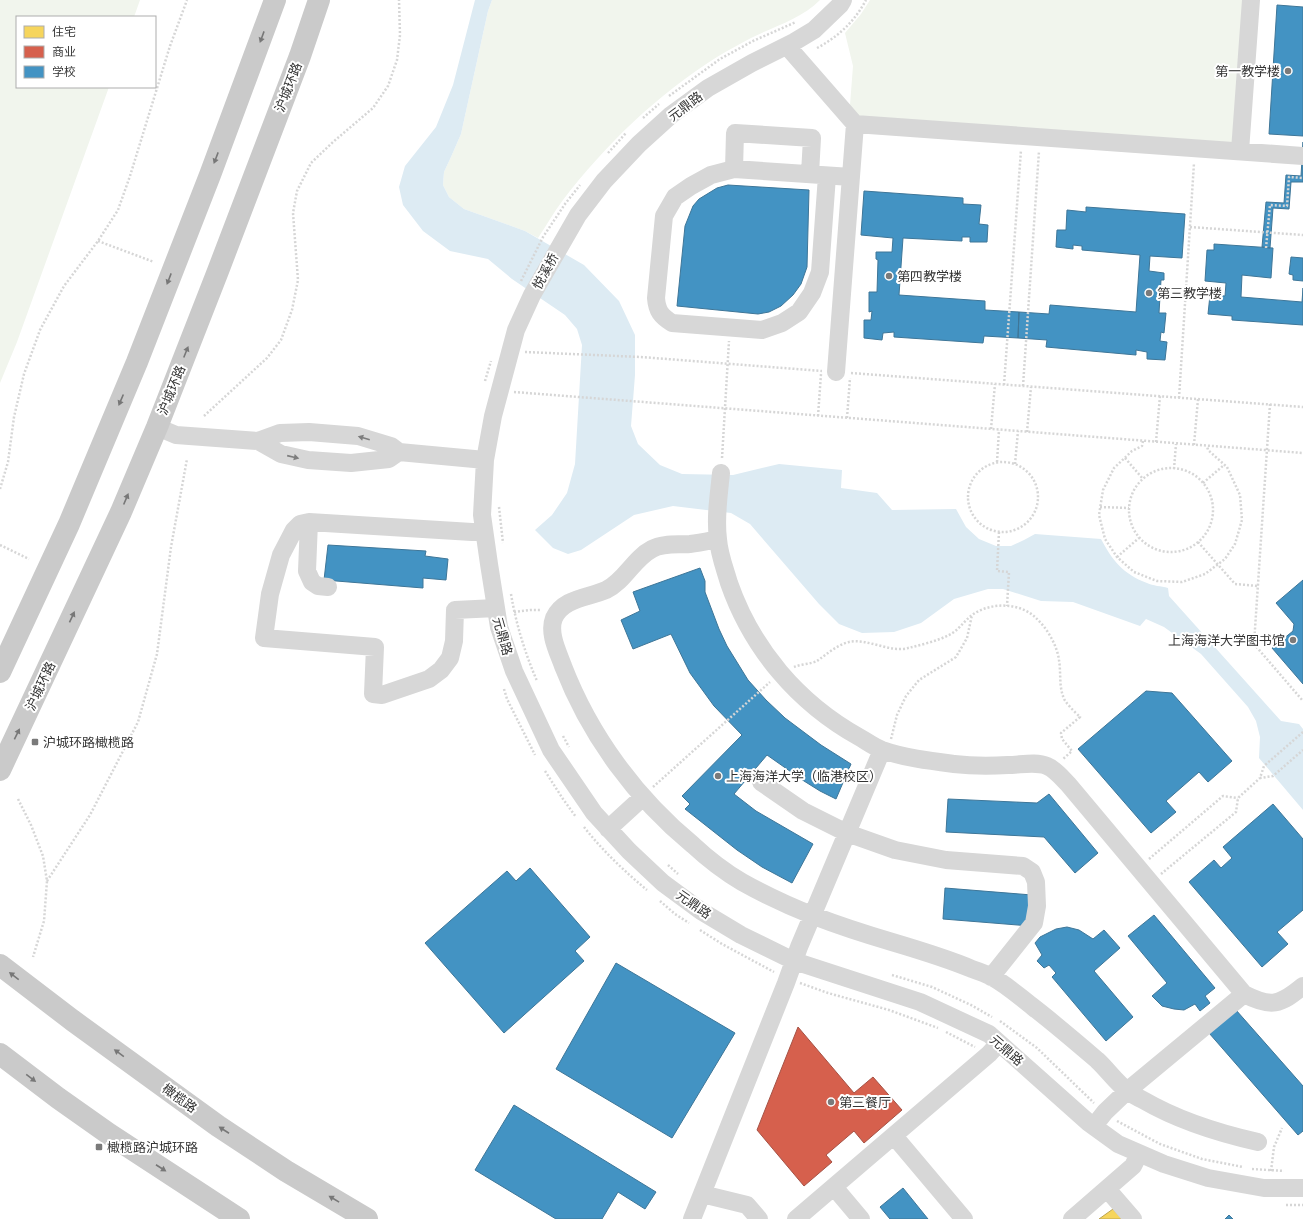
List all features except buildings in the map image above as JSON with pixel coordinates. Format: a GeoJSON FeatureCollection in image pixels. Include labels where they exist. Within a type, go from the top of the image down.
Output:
{"type":"FeatureCollection","features":[{"type":"Feature","properties":{"kind":"main road"},"geometry":{"type":"LineString","coordinates":[[0,672],[69,524],[134,370],[210,175],[275,0]]}},
{"type":"Feature","properties":{"kind":"main road","name":"沪城环路"},"geometry":{"type":"LineString","coordinates":[[0,770],[121,512],[157,427],[300,56],[319,0]]}},
{"type":"Feature","properties":{"kind":"main road","name":"橄榄路"},"geometry":{"type":"LineString","coordinates":[[0,965],[72,1020],[218,1126],[286,1171],[367,1219]]}},
{"type":"Feature","properties":{"kind":"main road"},"geometry":{"type":"LineString","coordinates":[[0,1054],[103,1130],[239,1219]]}},
{"type":"Feature","properties":{"kind":"street","name":"元鼎路"},"geometry":{"type":"LineString","coordinates":[[558,248],[578,215],[604,181],[639,144],[671,115],[708,88],[814,30],[840,5],[843,0]]}},
{"type":"Feature","properties":{"kind":"street"},"geometry":{"type":"LineString","coordinates":[[1240,151],[1251,0]]}},
{"type":"Feature","properties":{"kind":"street"},"geometry":{"type":"LineString","coordinates":[[787,46],[855,124],[1303,156]]}},
{"type":"Feature","properties":{"kind":"street"},"geometry":{"type":"LineString","coordinates":[[836,372],[855,124]]}},
{"type":"Feature","properties":{"kind":"street"},"geometry":{"type":"LineString","coordinates":[[734,169],[735,132],[812,138],[818,175],[820,272],[812,294],[799,312],[782,323],[762,330],[672,323],[663,318],[657,307],[656,298],[664,216],[675,197],[711,175],[734,169],[818,175],[851,177]]}},
{"type":"Feature","properties":{"kind":"street","name":"悦溪桥"},"geometry":{"type":"LineString","coordinates":[[525,291],[558,248]]}},
{"type":"Feature","properties":{"kind":"street","name":"元鼎路"},"geometry":{"type":"LineString","coordinates":[[525,291],[493,416],[485,460],[482,515],[484,531],[499,627],[514,671],[551,750],[594,813],[629,851],[663,883],[701,911],[741,935],[794,962],[920,1002],[989,1034],[1094,1126],[1118,1144],[1164,1164],[1208,1178],[1264,1188],[1303,1188]]}},
{"type":"Feature","properties":{"kind":"street"},"geometry":{"type":"LineString","coordinates":[[157,427],[176,436],[258,441],[280,433],[309,432],[358,436],[391,446],[399,452],[485,460]]}},
{"type":"Feature","properties":{"kind":"street"},"geometry":{"type":"LineString","coordinates":[[258,441],[281,454],[308,460],[351,462],[389,459],[399,452]]}},
{"type":"Feature","properties":{"kind":"street"},"geometry":{"type":"LineString","coordinates":[[720,472],[717,516],[718,539],[722,561],[734,597],[748,625],[766,655],[786,681],[817,710],[848,731],[882,750],[906,756],[956,764],[991,766],[1037,764],[1048,766],[1068,784],[1244,994],[1255,1000],[1268,1003],[1280,1002],[1290,998],[1303,986]]}},
{"type":"Feature","properties":{"kind":"street"},"geometry":{"type":"LineString","coordinates":[[484,531],[472,532],[309,522],[300,524],[294,530],[281,555],[270,594],[264,638],[375,647],[372,694],[382,695],[429,679],[441,670],[450,658],[454,641],[455,610],[496,608]]}},
{"type":"Feature","properties":{"kind":"street"},"geometry":{"type":"LineString","coordinates":[[309,522],[307,571],[312,582],[318,586],[328,587]]}},
{"type":"Feature","properties":{"kind":"street"},"geometry":{"type":"LineString","coordinates":[[718,539],[690,544],[664,545],[651,550],[637,561],[617,583],[606,590],[568,603],[557,612],[552,622],[551,630],[557,650],[572,688],[588,720],[611,757],[643,797],[676,832],[708,859],[740,881],[786,905],[812,916],[954,962],[991,977],[1018,995],[1061,1029],[1100,1063],[1128,1091],[1157,1108],[1195,1125],[1230,1136],[1258,1142]]}},
{"type":"Feature","properties":{"kind":"street"},"geometry":{"type":"LineString","coordinates":[[692,1219],[812,916],[882,750]]}},
{"type":"Feature","properties":{"kind":"street"},"geometry":{"type":"LineString","coordinates":[[761,782],[803,811],[847,834],[895,850],[946,860],[1023,866],[1032,872],[1036,882],[1037,906],[1034,923],[991,977]]}},
{"type":"Feature","properties":{"kind":"street"},"geometry":{"type":"LineString","coordinates":[[608,829],[643,797]]}},
{"type":"Feature","properties":{"kind":"street"},"geometry":{"type":"LineString","coordinates":[[1094,1126],[1105,1112],[1128,1091],[1244,994]]}},
{"type":"Feature","properties":{"kind":"street"},"geometry":{"type":"LineString","coordinates":[[796,1219],[990,1054],[999,1042]]}},
{"type":"Feature","properties":{"kind":"street"},"geometry":{"type":"LineString","coordinates":[[894,1136],[964,1219]]}},
{"type":"Feature","properties":{"kind":"street"},"geometry":{"type":"LineString","coordinates":[[1072,1219],[1132,1166],[1139,1154]]}},
{"type":"Feature","properties":{"kind":"street"},"geometry":{"type":"LineString","coordinates":[[834,1187],[861,1219]]}},
{"type":"Feature","properties":{"kind":"street"},"geometry":{"type":"LineString","coordinates":[[1107,1189],[1133,1219]]}},
{"type":"Feature","properties":{"kind":"street"},"geometry":{"type":"LineString","coordinates":[[702,1194],[747,1205],[759,1219]]}},
{"type":"Feature","properties":{"kind":"path"},"geometry":{"type":"LineString","coordinates":[[0,489],[8,462],[14,417],[23,381],[40,330],[64,286],[98,241],[118,210],[170,46],[188,0]]}},
{"type":"Feature","properties":{"kind":"path"},"geometry":{"type":"LineString","coordinates":[[204,416],[267,358],[281,340],[292,310],[298,280],[293,213],[297,191],[311,163],[372,108],[388,86],[397,60],[400,35],[399,0]]}},
{"type":"Feature","properties":{"kind":"path"},"geometry":{"type":"LineString","coordinates":[[814,49],[839,34],[852,22],[866,0]]}},
{"type":"Feature","properties":{"kind":"path"},"geometry":{"type":"LineString","coordinates":[[1004,384],[1022,144]]}},
{"type":"Feature","properties":{"kind":"path"},"geometry":{"type":"LineString","coordinates":[[1023,386],[1040,145]]}},
{"type":"Feature","properties":{"kind":"path"},"geometry":{"type":"LineString","coordinates":[[1179,398],[1194,156]]}},
{"type":"Feature","properties":{"kind":"path"},"geometry":{"type":"LineString","coordinates":[[1266,248],[1270,205],[1287,206],[1289,178],[1303,178]]}},
{"type":"Feature","properties":{"kind":"path"},"geometry":{"type":"LineString","coordinates":[[1190,227],[1303,235]]}},
{"type":"Feature","properties":{"kind":"path"},"geometry":{"type":"LineString","coordinates":[[525,291],[543,237]]}},
{"type":"Feature","properties":{"kind":"path"},"geometry":{"type":"LineString","coordinates":[[98,241],[154,262]]}},
{"type":"Feature","properties":{"kind":"path"},"geometry":{"type":"LineString","coordinates":[[720,472],[730,328]]}},
{"type":"Feature","properties":{"kind":"path"},"geometry":{"type":"LineString","coordinates":[[522,358],[526,346]]}},
{"type":"Feature","properties":{"kind":"path"},"geometry":{"type":"LineString","coordinates":[[524,352],[728,364],[1303,407]]}},
{"type":"Feature","properties":{"kind":"path"},"geometry":{"type":"LineString","coordinates":[[485,384],[492,355]]}},
{"type":"Feature","properties":{"kind":"path"},"geometry":{"type":"LineString","coordinates":[[818,416],[836,372]]}},
{"type":"Feature","properties":{"kind":"path"},"geometry":{"type":"LineString","coordinates":[[836,372],[847,418]]}},
{"type":"Feature","properties":{"kind":"path"},"geometry":{"type":"LineString","coordinates":[[991,429],[995,384]]}},
{"type":"Feature","properties":{"kind":"path"},"geometry":{"type":"LineString","coordinates":[[515,386],[513,392],[1303,454]]}},
{"type":"Feature","properties":{"kind":"path"},"geometry":{"type":"LineString","coordinates":[[1027,432],[1031,387]]}},
{"type":"Feature","properties":{"kind":"path"},"geometry":{"type":"LineString","coordinates":[[1156,442],[1160,396]]}},
{"type":"Feature","properties":{"kind":"path"},"geometry":{"type":"LineString","coordinates":[[1194,445],[1198,399]]}},
{"type":"Feature","properties":{"kind":"path"},"geometry":{"type":"LineString","coordinates":[[1270,404],[1254,644],[1303,701]]}},
{"type":"Feature","properties":{"kind":"path"},"geometry":{"type":"LineString","coordinates":[[997,462],[999,430]]}},
{"type":"Feature","properties":{"kind":"path"},"geometry":{"type":"LineString","coordinates":[[1015,464],[1018,431]]}},
{"type":"Feature","properties":{"kind":"path"},"geometry":{"type":"LineString","coordinates":[[1142,441],[1142,446],[1132,451],[1114,468],[1103,490],[1100,515],[1105,539],[1117,557],[1134,572],[1157,581],[1182,582],[1205,574],[1225,559],[1235,544],[1242,520],[1240,495],[1227,467],[1208,450],[1208,446]]}},
{"type":"Feature","properties":{"kind":"path"},"geometry":{"type":"LineString","coordinates":[[1174,469],[1176,444]]}},
{"type":"Feature","properties":{"kind":"path"},"geometry":{"type":"LineString","coordinates":[[1125,458],[1143,479]]}},
{"type":"Feature","properties":{"kind":"path"},"geometry":{"type":"LineString","coordinates":[[47,881],[90,815],[138,722],[157,654],[171,547],[187,459]]}},
{"type":"Feature","properties":{"kind":"path"},"geometry":{"type":"LineString","coordinates":[[997,462],[1015,464],[1021,466],[1030,474],[1036,483],[1038,495],[1037,507],[1032,518],[1022,527],[1010,532],[999,532],[986,528],[977,520],[970,509],[968,497],[970,485],[976,474],[985,466],[997,462]]}},
{"type":"Feature","properties":{"kind":"path"},"geometry":{"type":"LineString","coordinates":[[1203,483],[1224,465]]}},
{"type":"Feature","properties":{"kind":"path"},"geometry":{"type":"LineString","coordinates":[[1163,468],[1174,469],[1183,470],[1192,474],[1203,483],[1210,493],[1213,508],[1212,522],[1205,536],[1193,547],[1180,552],[1165,552],[1151,547],[1139,538],[1131,525],[1129,508],[1131,496],[1138,483],[1150,473],[1163,468]]}},
{"type":"Feature","properties":{"kind":"path"},"geometry":{"type":"LineString","coordinates":[[499,500],[503,546]]}},
{"type":"Feature","properties":{"kind":"path"},"geometry":{"type":"LineString","coordinates":[[1100,507],[1129,508]]}},
{"type":"Feature","properties":{"kind":"path"},"geometry":{"type":"LineString","coordinates":[[999,532],[998,571],[1009,572],[1007,606]]}},
{"type":"Feature","properties":{"kind":"path"},"geometry":{"type":"LineString","coordinates":[[1117,557],[1139,538]]}},
{"type":"Feature","properties":{"kind":"path"},"geometry":{"type":"LineString","coordinates":[[1198,542],[1235,584],[1258,586]]}},
{"type":"Feature","properties":{"kind":"path"},"geometry":{"type":"LineString","coordinates":[[0,545],[29,559]]}},
{"type":"Feature","properties":{"kind":"path"},"geometry":{"type":"LineString","coordinates":[[510,590],[514,612],[528,660],[539,686]]}},
{"type":"Feature","properties":{"kind":"path"},"geometry":{"type":"LineString","coordinates":[[882,750],[892,737],[897,715],[906,696],[919,680],[956,657],[967,638],[972,615],[988,608],[1014,606],[1028,611],[1038,619],[1047,631],[1053,642],[1059,660],[1063,698],[1080,717],[1061,733],[1062,739],[1072,751],[1057,764],[1053,770]]}},
{"type":"Feature","properties":{"kind":"path"},"geometry":{"type":"LineString","coordinates":[[514,612],[530,610],[557,612]]}},
{"type":"Feature","properties":{"kind":"path"},"geometry":{"type":"LineString","coordinates":[[1151,883],[1236,812],[1238,798],[1260,778],[1264,766],[1303,732]]}},
{"type":"Feature","properties":{"kind":"path"},"geometry":{"type":"LineString","coordinates":[[562,735],[569,747]]}},
{"type":"Feature","properties":{"kind":"path"},"geometry":{"type":"LineString","coordinates":[[1260,778],[1273,776],[1303,750]]}},
{"type":"Feature","properties":{"kind":"path"},"geometry":{"type":"LineString","coordinates":[[1138,868],[1223,796],[1238,798]]}},
{"type":"Feature","properties":{"kind":"path"},"geometry":{"type":"LineString","coordinates":[[18,800],[31,825],[43,856],[47,881],[44,921],[33,957]]}},
{"type":"Feature","properties":{"kind":"path"},"geometry":{"type":"LineString","coordinates":[[666,863],[682,877]]}},
{"type":"Feature","properties":{"kind":"path"},"geometry":{"type":"LineString","coordinates":[[886,974],[932,987],[971,1005],[1000,1022],[1037,1048],[1093,1103],[1117,1121],[1160,1144],[1202,1159],[1244,1168]]}},
{"type":"Feature","properties":{"kind":"path"},"geometry":{"type":"LineString","coordinates":[[1271,1170],[1274,1147],[1282,1128]]}},
{"type":"Feature","properties":{"kind":"path"},"geometry":{"type":"LineString","coordinates":[[1251,1169],[1285,1172]]}},
{"type":"Feature","properties":{"kind":"shaded area"},"geometry":{"type":"Polygon","coordinates":[[[0,0],[140,0],[134,16],[16,16],[16,88],[109,88],[17,342],[0,383],[0,0]]]}},
{"type":"Feature","properties":{"kind":"shaded area"},"geometry":{"type":"Polygon","coordinates":[[[475,0],[492,0],[488,11],[461,134],[444,172],[443,185],[449,197],[464,209],[525,231],[584,265],[619,301],[635,335],[635,375],[631,426],[638,444],[660,465],[682,474],[733,475],[779,464],[842,470],[841,488],[877,493],[892,510],[956,509],[966,527],[979,539],[996,546],[1011,546],[1035,534],[1101,539],[1114,560],[1125,571],[1149,584],[1168,588],[1169,596],[1281,721],[1299,724],[1303,729],[1303,810],[1259,758],[1260,737],[1256,721],[1248,707],[1201,654],[1164,627],[1146,619],[1140,626],[1073,602],[1041,601],[1003,589],[988,589],[954,599],[921,623],[894,632],[862,633],[839,624],[819,604],[750,524],[731,513],[673,506],[634,515],[581,550],[568,554],[553,548],[535,530],[552,515],[567,493],[575,464],[582,345],[577,329],[565,315],[512,279],[488,259],[450,251],[423,231],[403,205],[399,187],[405,166],[436,127],[453,85],[475,0]]]}},
{"type":"Feature","properties":{"kind":"shaded area"},"geometry":{"type":"Polygon","coordinates":[[[492,0],[820,0],[813,7],[787,22],[751,38],[717,57],[653,104],[597,159],[560,205],[538,238],[525,231],[464,209],[449,197],[443,185],[444,172],[461,134],[488,11],[492,0]]]}},
{"type":"Feature","properties":{"kind":"shaded area"},"geometry":{"type":"Polygon","coordinates":[[[870,0],[1243,0],[1232,144],[849,118],[853,66],[845,33],[861,14],[870,0]]]}},
{"type":"Feature","properties":{"kind":"place","name":"第一教学楼"},"geometry":{"type":"Point","coordinates":[1288,71]}},
{"type":"Feature","properties":{"kind":"place","name":"第四教学楼"},"geometry":{"type":"Point","coordinates":[889,276]}},
{"type":"Feature","properties":{"kind":"place","name":"第三教学楼"},"geometry":{"type":"Point","coordinates":[1149,293]}},
{"type":"Feature","properties":{"kind":"place","name":"上海海洋大学图书馆"},"geometry":{"type":"Point","coordinates":[1293,640]}},
{"type":"Feature","properties":{"kind":"place","name":"沪城环路橄榄路"},"geometry":{"type":"Point","coordinates":[35,742]}},
{"type":"Feature","properties":{"kind":"place","name":"上海海洋大学（临港校区）"},"geometry":{"type":"Point","coordinates":[718,776]}},
{"type":"Feature","properties":{"kind":"place","name":"第三餐厅"},"geometry":{"type":"Point","coordinates":[831,1102]}},
{"type":"Feature","properties":{"kind":"place","name":"橄榄路沪城环路"},"geometry":{"type":"Point","coordinates":[99,1147]}}]}
